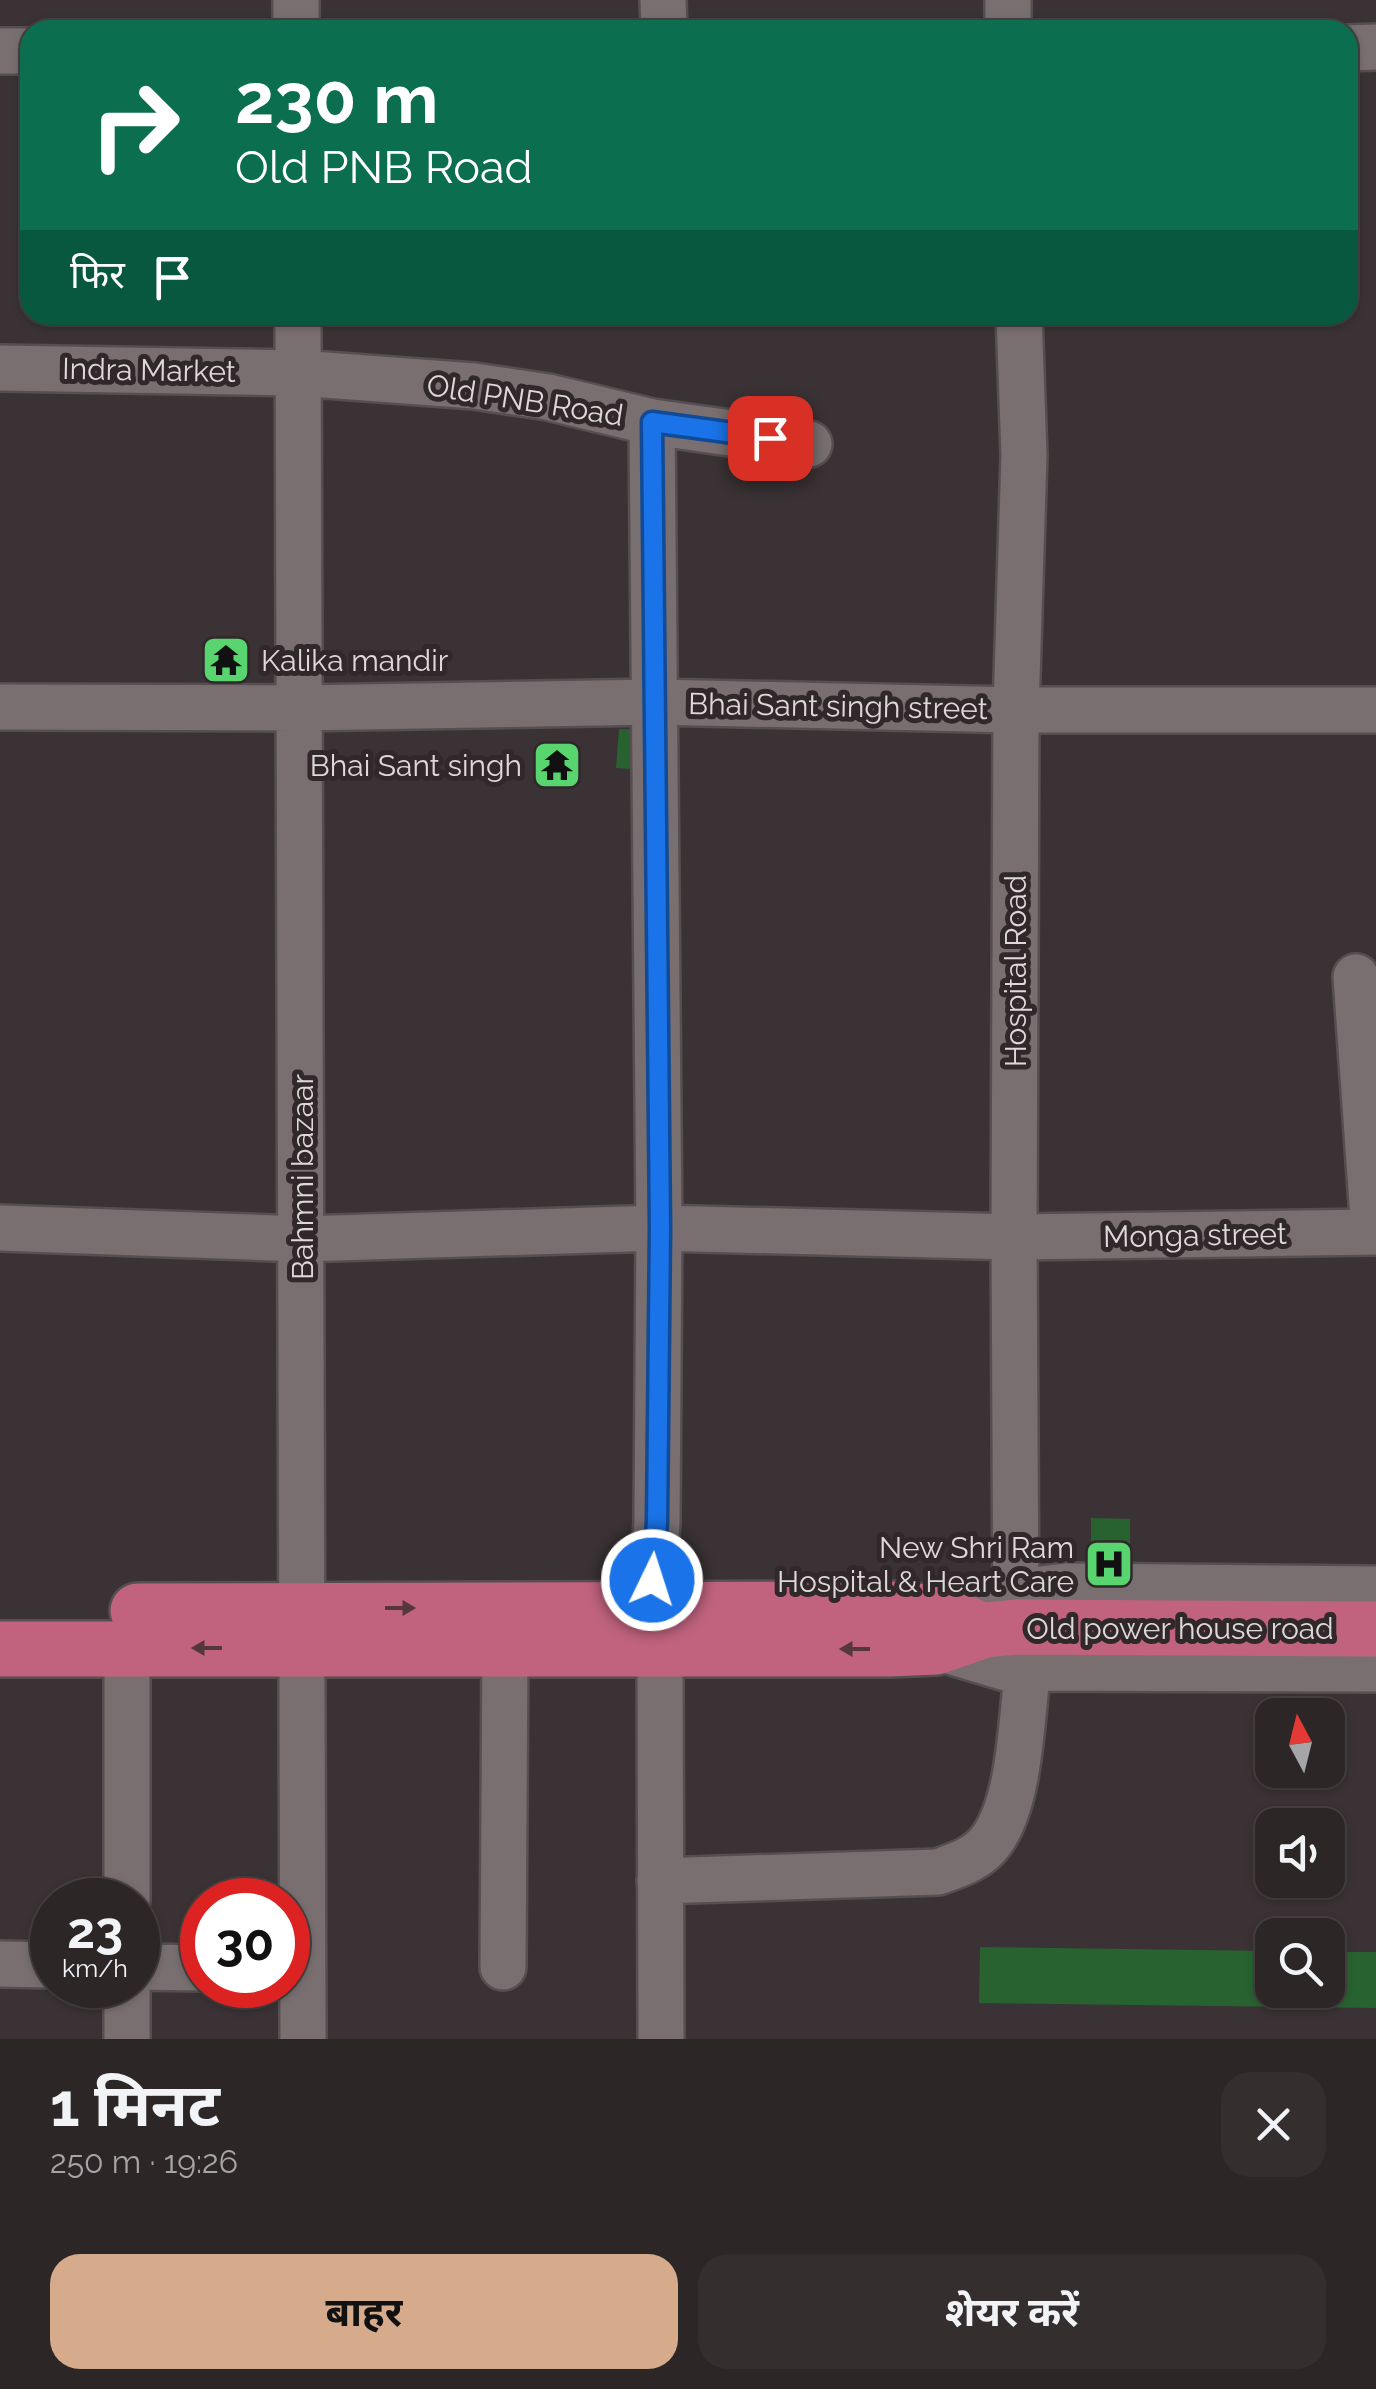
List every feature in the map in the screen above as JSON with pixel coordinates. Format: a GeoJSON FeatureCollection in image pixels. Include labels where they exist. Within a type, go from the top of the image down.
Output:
{"type":"FeatureCollection","features":[{"type":"Feature","properties":{"kind":"highway","name":"Old power house road"},"geometry":{"type":"LineString","coordinates":[[303,1628],[504,1649],[655,1629],[889,1609],[994,1629],[1376,1629]]}},
{"type":"Feature","properties":{"kind":"highway"},"geometry":{"type":"LineString","coordinates":[[0,1613],[303,1628]]}},
{"type":"Feature","properties":{"kind":"highway","name":"Old power house road"},"geometry":{"type":"LineString","coordinates":[[303,1628],[655,1629]]}},
{"type":"Feature","properties":{"kind":"highway"},"geometry":{"type":"LineString","coordinates":[[0,1649],[127,1648],[303,1628]]}},
{"type":"Feature","properties":{"kind":"street","name":"Bahmni bazaar"},"geometry":{"type":"LineString","coordinates":[[298,325],[303,1628],[298,1878]]}},
{"type":"Feature","properties":{"kind":"street","name":"Hospital Road"},"geometry":{"type":"LineString","coordinates":[[660,1881],[938,1872],[966,1862],[989,1844],[1002,1822],[1011,1790],[994,1629],[1014,1238],[1016,710],[1024,455],[1019,325]]}},
{"type":"Feature","properties":{"kind":"street","name":"Indra Market"},"geometry":{"type":"LineString","coordinates":[[0,368],[298,372]]}},
{"type":"Feature","properties":{"kind":"street","name":"Old PNB Road"},"geometry":{"type":"LineString","coordinates":[[298,372],[474,386],[548,397],[652,422],[809,444]]}},
{"type":"Feature","properties":{"kind":"street"},"geometry":{"type":"LineString","coordinates":[[652,422],[660,1228],[655,1629],[661,2039]]}},
{"type":"Feature","properties":{"kind":"street","name":"Bhai Sant singh street"},"geometry":{"type":"LineString","coordinates":[[0,708],[656,702],[1016,710],[1376,710]]}},
{"type":"Feature","properties":{"kind":"street"},"geometry":{"type":"LineString","coordinates":[[1356,977],[1375,1232]]}},
{"type":"Feature","properties":{"kind":"street","name":"Monga street"},"geometry":{"type":"LineString","coordinates":[[0,1228],[302,1239],[660,1228],[1014,1238],[1375,1232]]}},
{"type":"Feature","properties":{"kind":"street"},"geometry":{"type":"LineString","coordinates":[[994,1629],[1066,1586],[1376,1589]]}},
{"type":"Feature","properties":{"kind":"street"},"geometry":{"type":"LineString","coordinates":[[994,1629],[1376,1669]]}},
{"type":"Feature","properties":{"kind":"street"},"geometry":{"type":"LineString","coordinates":[[127,1648],[127,1878]]}},
{"type":"Feature","properties":{"kind":"street"},"geometry":{"type":"LineString","coordinates":[[503,1967],[504,1649]]}},
{"type":"Feature","properties":{"kind":"street"},"geometry":{"type":"LineString","coordinates":[[0,1964],[30,1965]]}},
{"type":"Feature","properties":{"kind":"street"},"geometry":{"type":"LineString","coordinates":[[127,2008],[127,2039]]}},
{"type":"Feature","properties":{"kind":"street","name":"Bahmni bazaar"},"geometry":{"type":"LineString","coordinates":[[300,2008],[303,2039]]}},
{"type":"Feature","properties":{"kind":"building"},"geometry":{"type":"Polygon","coordinates":[[[619,729],[647,730],[644,770],[616,768],[619,729]]]}},
{"type":"Feature","properties":{"kind":"building"},"geometry":{"type":"Polygon","coordinates":[[[1091,1518],[1130,1519],[1130,1577],[1091,1577],[1091,1518]]]}},
{"type":"Feature","properties":{"kind":"building"},"geometry":{"type":"Polygon","coordinates":[[[980,1947],[1255,1951],[1255,2006],[979,2003],[980,1947]]]}},
{"type":"Feature","properties":{"kind":"building"},"geometry":{"type":"Polygon","coordinates":[[[1345,1952],[1376,1952],[1376,2008],[1345,2008],[1345,1952]]]}},
{"type":"Feature","properties":{"kind":"place","name":"Kalika mandir"},"geometry":{"type":"Point","coordinates":[226,660]}},
{"type":"Feature","properties":{"kind":"place","name":"Bhai Sant singh"},"geometry":{"type":"Point","coordinates":[557,765]}},
{"type":"Feature","properties":{"kind":"place","name":"New Shri Ram Hospital & Heart Care"},"geometry":{"type":"Point","coordinates":[1109,1564]}},
{"type":"Feature","properties":{"kind":"route"},"geometry":{"type":"LineString","coordinates":[[652,1580],[657,1522],[660,1228],[652,422],[770,438]]}}]}
